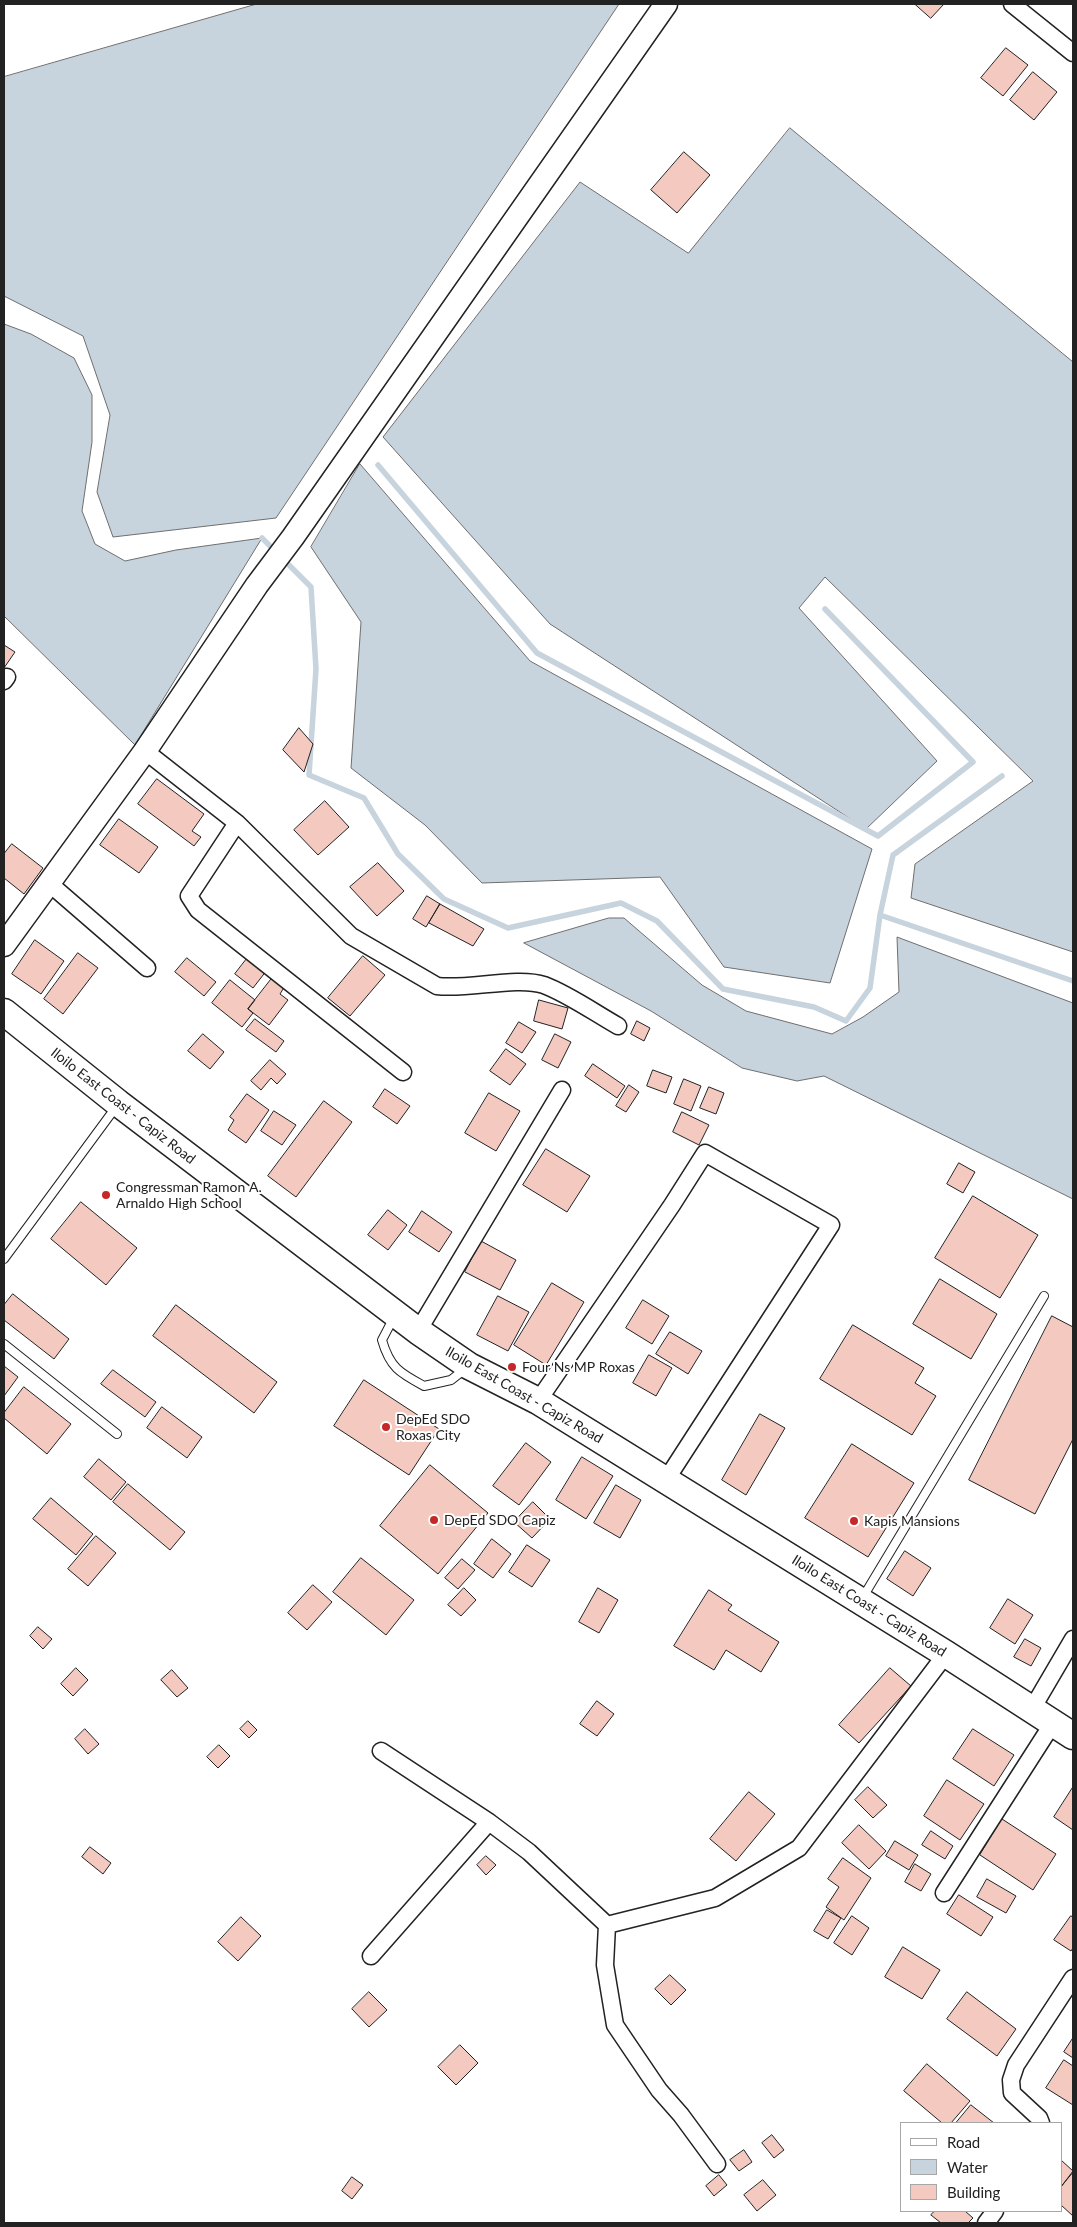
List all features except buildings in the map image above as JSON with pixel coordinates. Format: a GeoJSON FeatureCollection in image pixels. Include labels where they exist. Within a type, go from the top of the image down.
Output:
{"type":"FeatureCollection","features":[{"type":"Feature","properties":{"kind":"main road"},"geometry":{"type":"LineString","coordinates":[[4,945],[145,751],[257,585],[293,537],[666,4]]}},
{"type":"Feature","properties":{"kind":"main road","name":"Iloilo East Coast - Capiz Road"},"geometry":{"type":"LineString","coordinates":[[4,1012],[118,1103],[418,1331],[469,1366],[538,1402],[666,1480],[946,1654],[1063,1730]]}},
{"type":"Feature","properties":{"kind":"street"},"geometry":{"type":"LineString","coordinates":[[1012,4],[1073,53]]}},
{"type":"Feature","properties":{"kind":"street"},"geometry":{"type":"LineString","coordinates":[[145,751],[237,823],[351,936],[437,986],[450,988],[517,983],[543,985],[618,1026]]}},
{"type":"Feature","properties":{"kind":"street"},"geometry":{"type":"LineString","coordinates":[[237,823],[189,896],[198,910],[403,1072]]}},
{"type":"Feature","properties":{"kind":"street"},"geometry":{"type":"LineString","coordinates":[[50,884],[147,968]]}},
{"type":"Feature","properties":{"kind":"street"},"geometry":{"type":"LineString","coordinates":[[418,1331],[562,1090]]}},
{"type":"Feature","properties":{"kind":"street"},"geometry":{"type":"LineString","coordinates":[[538,1402],[672,1205],[705,1153],[831,1225],[666,1480]]}},
{"type":"Feature","properties":{"kind":"street"},"geometry":{"type":"LineString","coordinates":[[1032,1709],[1073,1639]]}},
{"type":"Feature","properties":{"kind":"street"},"geometry":{"type":"LineString","coordinates":[[606,1925],[715,1898],[799,1848],[946,1654]]}},
{"type":"Feature","properties":{"kind":"street"},"geometry":{"type":"LineString","coordinates":[[944,1893],[1063,1730]]}},
{"type":"Feature","properties":{"kind":"street"},"geometry":{"type":"LineString","coordinates":[[380,1751],[489,1822],[528,1852],[606,1925],[605,1965],[615,2025],[659,2090],[681,2115],[717,2164]]}},
{"type":"Feature","properties":{"kind":"street"},"geometry":{"type":"LineString","coordinates":[[370,1956],[489,1822]]}},
{"type":"Feature","properties":{"kind":"street"},"geometry":{"type":"LineString","coordinates":[[1040,2122],[1012,2093],[1011,2080],[1016,2065],[1073,1978]]}},
{"type":"Feature","properties":{"kind":"street"},"geometry":{"type":"LineString","coordinates":[[986,2223],[994,2212]]}},
{"type":"Feature","properties":{"kind":"lane"},"geometry":{"type":"LineString","coordinates":[[4,1259],[118,1103]]}},
{"type":"Feature","properties":{"kind":"lane"},"geometry":{"type":"LineString","coordinates":[[861,1601],[1044,1296]]}},
{"type":"Feature","properties":{"kind":"lane"},"geometry":{"type":"LineString","coordinates":[[396,1314],[382,1340],[387,1359],[404,1375],[424,1386],[451,1380],[469,1366]]}},
{"type":"Feature","properties":{"kind":"lane"},"geometry":{"type":"LineString","coordinates":[[4,1344],[117,1434]]}},
{"type":"Feature","properties":{"kind":"water"},"geometry":{"type":"Polygon","coordinates":[[[257,4],[619,4],[276,518],[113,537],[97,492],[110,415],[83,336],[4,296],[4,77],[257,4]]]}},
{"type":"Feature","properties":{"kind":"water"},"geometry":{"type":"Polygon","coordinates":[[[790,128],[1073,362],[1073,952],[911,898],[915,864],[1033,781],[825,577],[799,608],[937,761],[866,829],[550,624],[383,437],[580,182],[688,253],[790,128]]]}},
{"type":"Feature","properties":{"kind":"water"},"geometry":{"type":"Polygon","coordinates":[[[4,324],[31,334],[74,358],[92,395],[92,442],[82,511],[95,544],[125,561],[176,550],[262,538],[135,745],[4,616],[4,324]]]}},
{"type":"Feature","properties":{"kind":"water"},"geometry":{"type":"Polygon","coordinates":[[[360,464],[530,661],[872,849],[830,983],[724,967],[660,877],[482,883],[425,825],[351,768],[361,622],[311,547],[360,464]]]}},
{"type":"Feature","properties":{"kind":"water"},"geometry":{"type":"Polygon","coordinates":[[[609,918],[624,918],[702,985],[746,1011],[832,1034],[863,1017],[899,992],[897,937],[1073,1003],[1073,1199],[824,1076],[797,1081],[742,1068],[651,1011],[524,943],[609,918]]]}},
{"type":"Feature","properties":{"kind":"waterway"},"geometry":{"type":"LineString","coordinates":[[378,465],[537,653],[878,836],[973,762],[825,609]]}},
{"type":"Feature","properties":{"kind":"waterway"},"geometry":{"type":"LineString","coordinates":[[262,538],[276,552]]}},
{"type":"Feature","properties":{"kind":"waterway"},"geometry":{"type":"LineString","coordinates":[[283,559],[311,587],[316,669],[309,775],[364,798],[398,854],[444,899],[508,928],[621,903],[657,921],[723,989],[814,1007],[846,1021],[870,988],[880,915],[1073,981]]}},
{"type":"Feature","properties":{"kind":"waterway"},"geometry":{"type":"LineString","coordinates":[[880,915],[893,855],[1002,776]]}},
{"type":"Feature","properties":{"kind":"place","name":"Congressman Ramon A. Arnaldo High School"},"geometry":{"type":"Point","coordinates":[106,1195]}},
{"type":"Feature","properties":{"kind":"place","name":"Four Ns MP Roxas"},"geometry":{"type":"Point","coordinates":[512,1367]}},
{"type":"Feature","properties":{"kind":"place","name":"DepEd SDO Roxas City"},"geometry":{"type":"Point","coordinates":[386,1427]}},
{"type":"Feature","properties":{"kind":"place","name":"DepEd SDO Capiz"},"geometry":{"type":"Point","coordinates":[434,1520]}},
{"type":"Feature","properties":{"kind":"place","name":"Kapis Mansions"},"geometry":{"type":"Point","coordinates":[854,1521]}}]}
